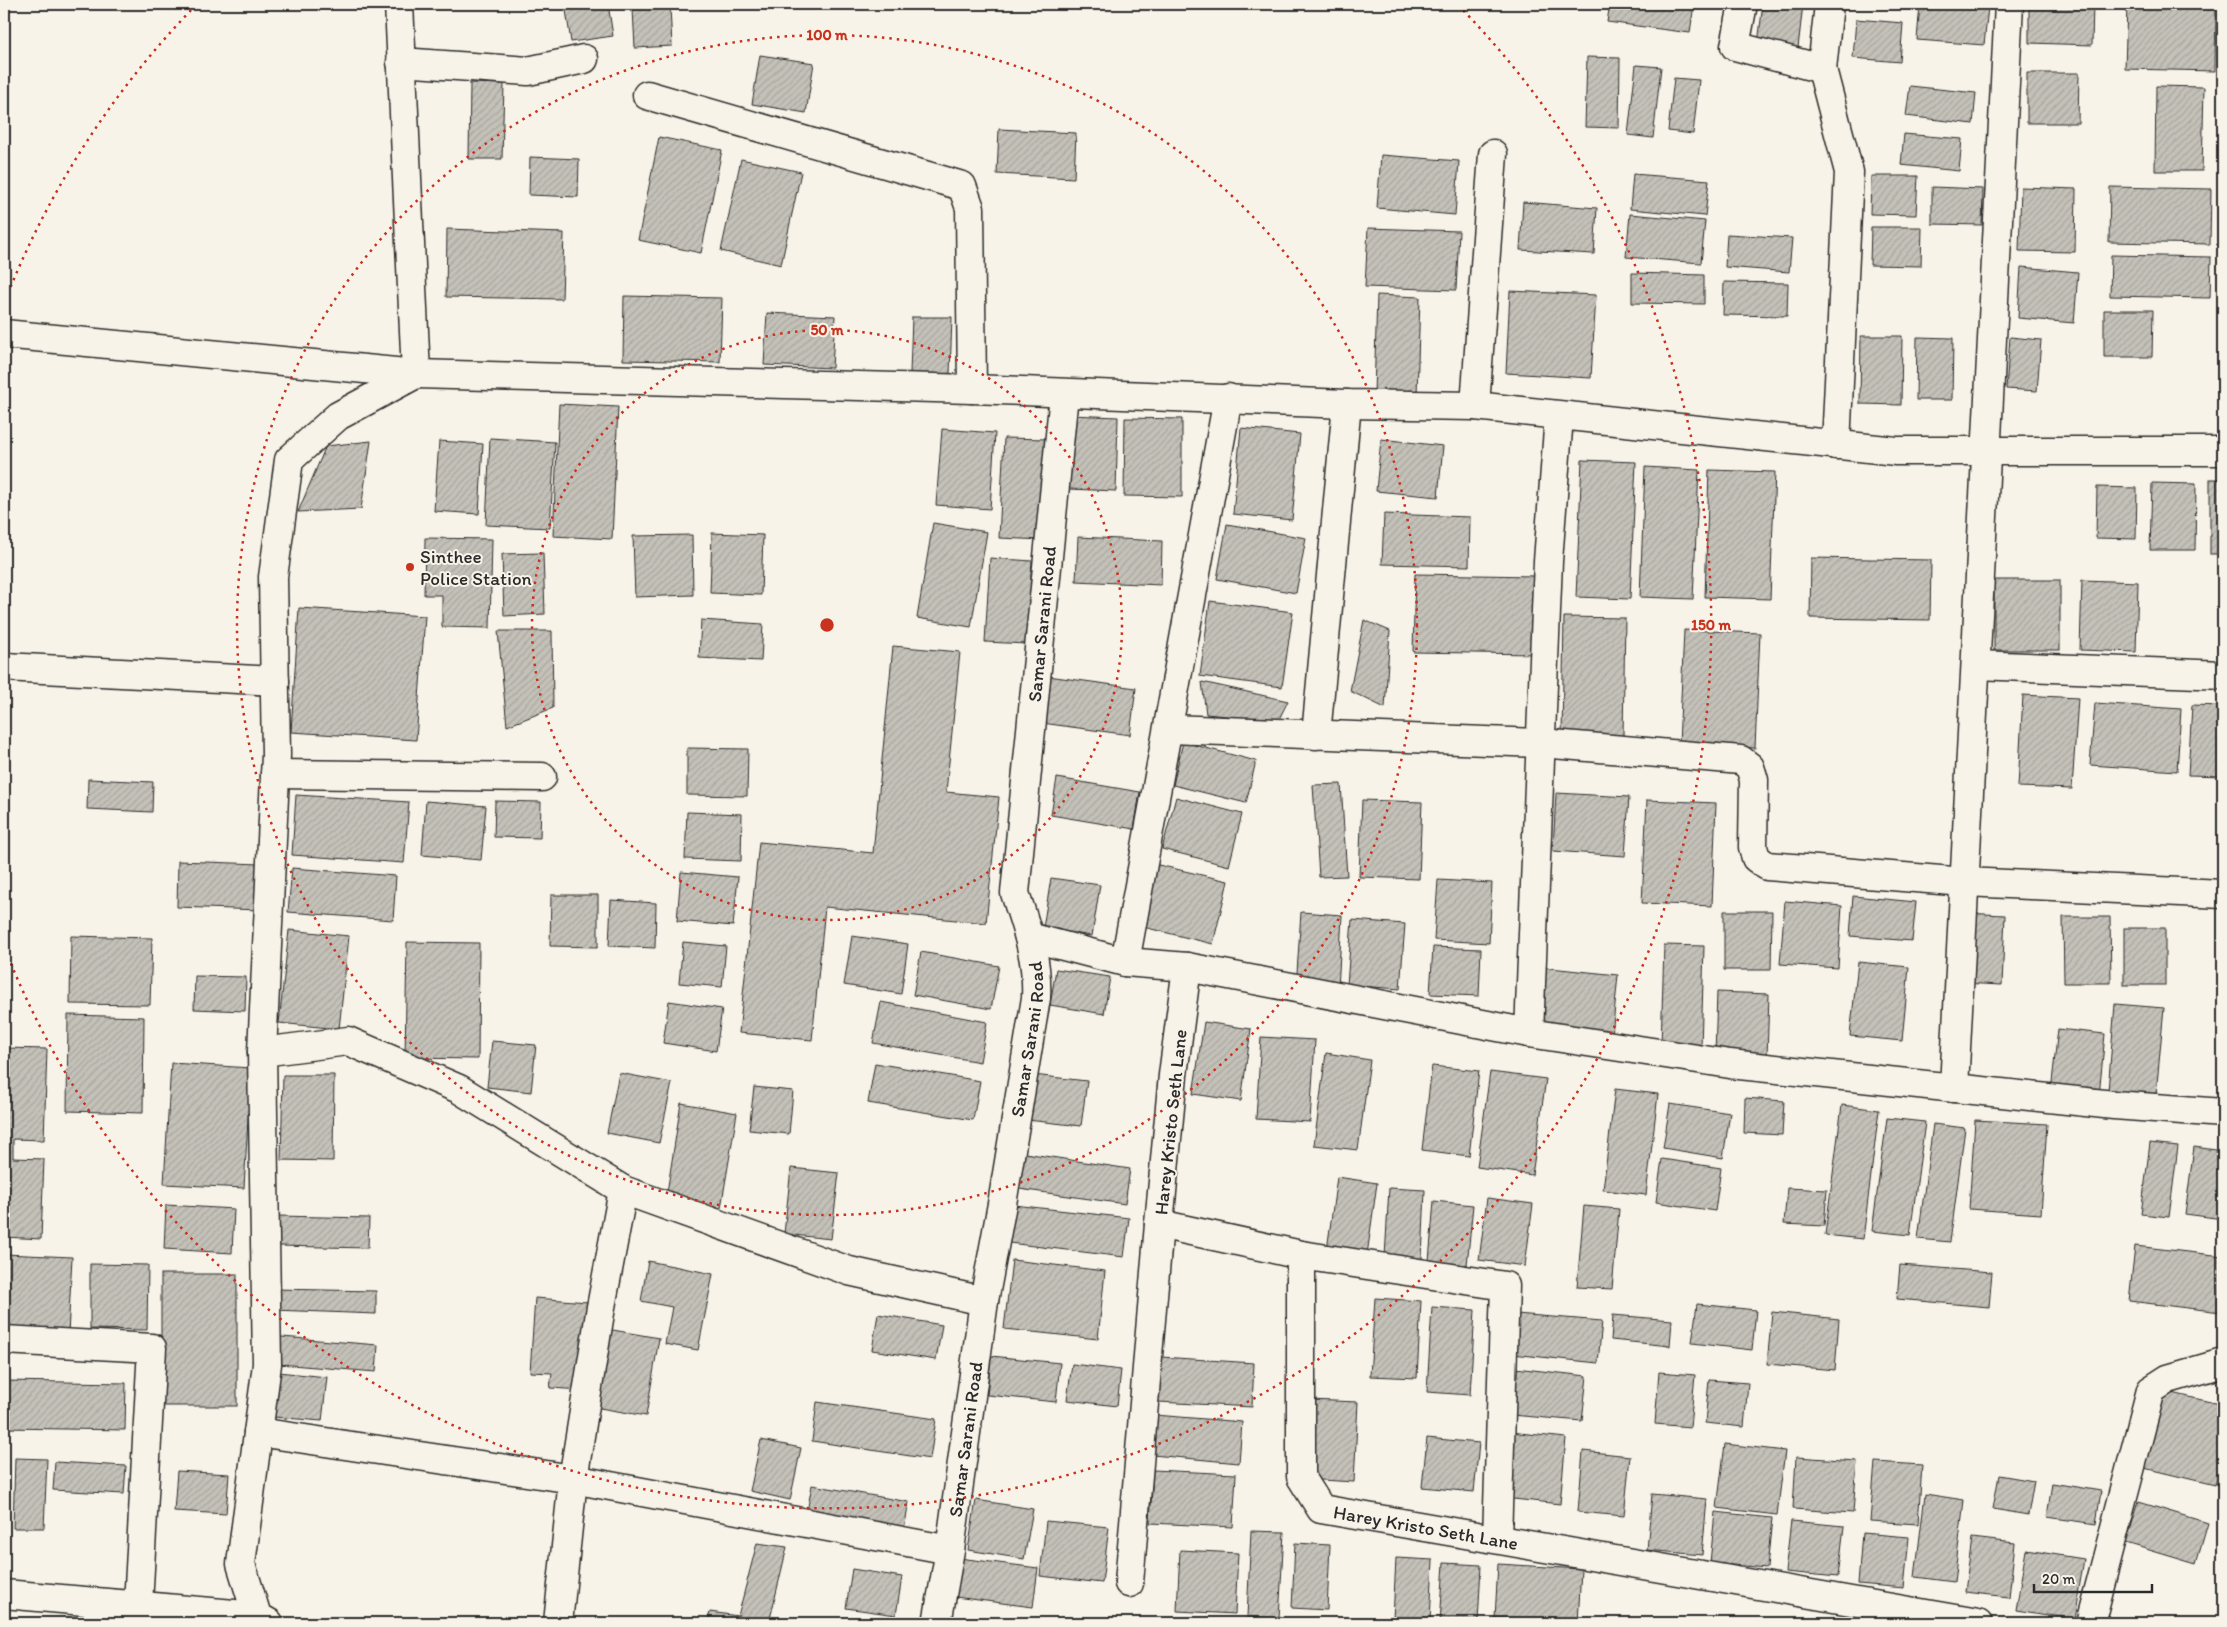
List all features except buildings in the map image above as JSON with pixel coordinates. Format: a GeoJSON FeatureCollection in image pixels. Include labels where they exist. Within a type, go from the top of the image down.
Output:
{"type":"FeatureCollection","features":[{"type":"Feature","properties":{"kind":"street"},"geometry":{"type":"LineString","coordinates":[[398,4],[416,374]]}},
{"type":"Feature","properties":{"kind":"street"},"geometry":{"type":"LineString","coordinates":[[1742,4],[1735,46],[1822,69]]}},
{"type":"Feature","properties":{"kind":"street"},"geometry":{"type":"LineString","coordinates":[[1829,4],[1822,69],[1849,172],[1836,445]]}},
{"type":"Feature","properties":{"kind":"street"},"geometry":{"type":"LineString","coordinates":[[1954,1088],[2009,4]]}},
{"type":"Feature","properties":{"kind":"street"},"geometry":{"type":"LineString","coordinates":[[401,62],[528,71],[584,59]]}},
{"type":"Feature","properties":{"kind":"street"},"geometry":{"type":"LineString","coordinates":[[647,95],[962,186],[970,208],[972,388]]}},
{"type":"Feature","properties":{"kind":"street"},"geometry":{"type":"LineString","coordinates":[[1475,406],[1493,154]]}},
{"type":"Feature","properties":{"kind":"street"},"geometry":{"type":"LineString","coordinates":[[4,334],[416,374],[972,388],[1064,394],[1228,398],[1347,404],[1475,406],[1896,451],[2223,451]]}},
{"type":"Feature","properties":{"kind":"street"},"geometry":{"type":"LineString","coordinates":[[4,1594],[138,1605],[263,1620],[241,1564],[267,1364],[262,1052],[275,774],[273,577],[289,460],[338,416],[416,374]]}},
{"type":"Feature","properties":{"kind":"street","name":"Samar Sarani Road"},"geometry":{"type":"LineString","coordinates":[[937,1623],[950,1550],[984,1301],[1036,998],[1038,975],[1029,937],[1015,893],[1064,394]]}},
{"type":"Feature","properties":{"kind":"street"},"geometry":{"type":"LineString","coordinates":[[1126,962],[1228,398]]}},
{"type":"Feature","properties":{"kind":"street"},"geometry":{"type":"LineString","coordinates":[[1316,734],[1347,404]]}},
{"type":"Feature","properties":{"kind":"street"},"geometry":{"type":"LineString","coordinates":[[1528,1033],[1548,561],[1559,416]]}},
{"type":"Feature","properties":{"kind":"street"},"geometry":{"type":"LineString","coordinates":[[1976,665],[2223,675]]}},
{"type":"Feature","properties":{"kind":"street"},"geometry":{"type":"LineString","coordinates":[[4,667],[275,681]]}},
{"type":"Feature","properties":{"kind":"street"},"geometry":{"type":"LineString","coordinates":[[1168,729],[1541,743],[1741,760],[1750,767],[1754,780],[1753,848],[1756,858],[1767,866],[1965,882],[2223,894]]}},
{"type":"Feature","properties":{"kind":"street"},"geometry":{"type":"LineString","coordinates":[[275,774],[542,777]]}},
{"type":"Feature","properties":{"kind":"street"},"geometry":{"type":"LineString","coordinates":[[1029,937],[1126,962],[1187,967],[1528,1033],[1730,1064],[2114,1105],[2223,1113]]}},
{"type":"Feature","properties":{"kind":"street","name":"Harey Kristo Seth Lane"},"geometry":{"type":"LineString","coordinates":[[1187,967],[1173,1075],[1159,1224],[1301,1255],[1301,1478],[1321,1510],[1978,1623]]}},
{"type":"Feature","properties":{"kind":"street"},"geometry":{"type":"LineString","coordinates":[[262,1052],[348,1041],[459,1089],[623,1190],[849,1270],[984,1301]]}},
{"type":"Feature","properties":{"kind":"street"},"geometry":{"type":"LineString","coordinates":[[558,1623],[573,1479],[601,1307],[623,1190]]}},
{"type":"Feature","properties":{"kind":"street"},"geometry":{"type":"LineString","coordinates":[[1129,1583],[1159,1224]]}},
{"type":"Feature","properties":{"kind":"street"},"geometry":{"type":"LineString","coordinates":[[1301,1255],[1506,1286],[1497,1540]]}},
{"type":"Feature","properties":{"kind":"street"},"geometry":{"type":"LineString","coordinates":[[4,1340],[152,1348],[138,1605]]}},
{"type":"Feature","properties":{"kind":"street"},"geometry":{"type":"LineString","coordinates":[[2090,1623],[2151,1390],[2168,1379],[2223,1363]]}},
{"type":"Feature","properties":{"kind":"street"},"geometry":{"type":"LineString","coordinates":[[258,1432],[573,1479],[950,1550]]}},
{"type":"Feature","properties":{"kind":"place","name":"Sinthee Police Station"},"geometry":{"type":"Point","coordinates":[410,567]}}]}
